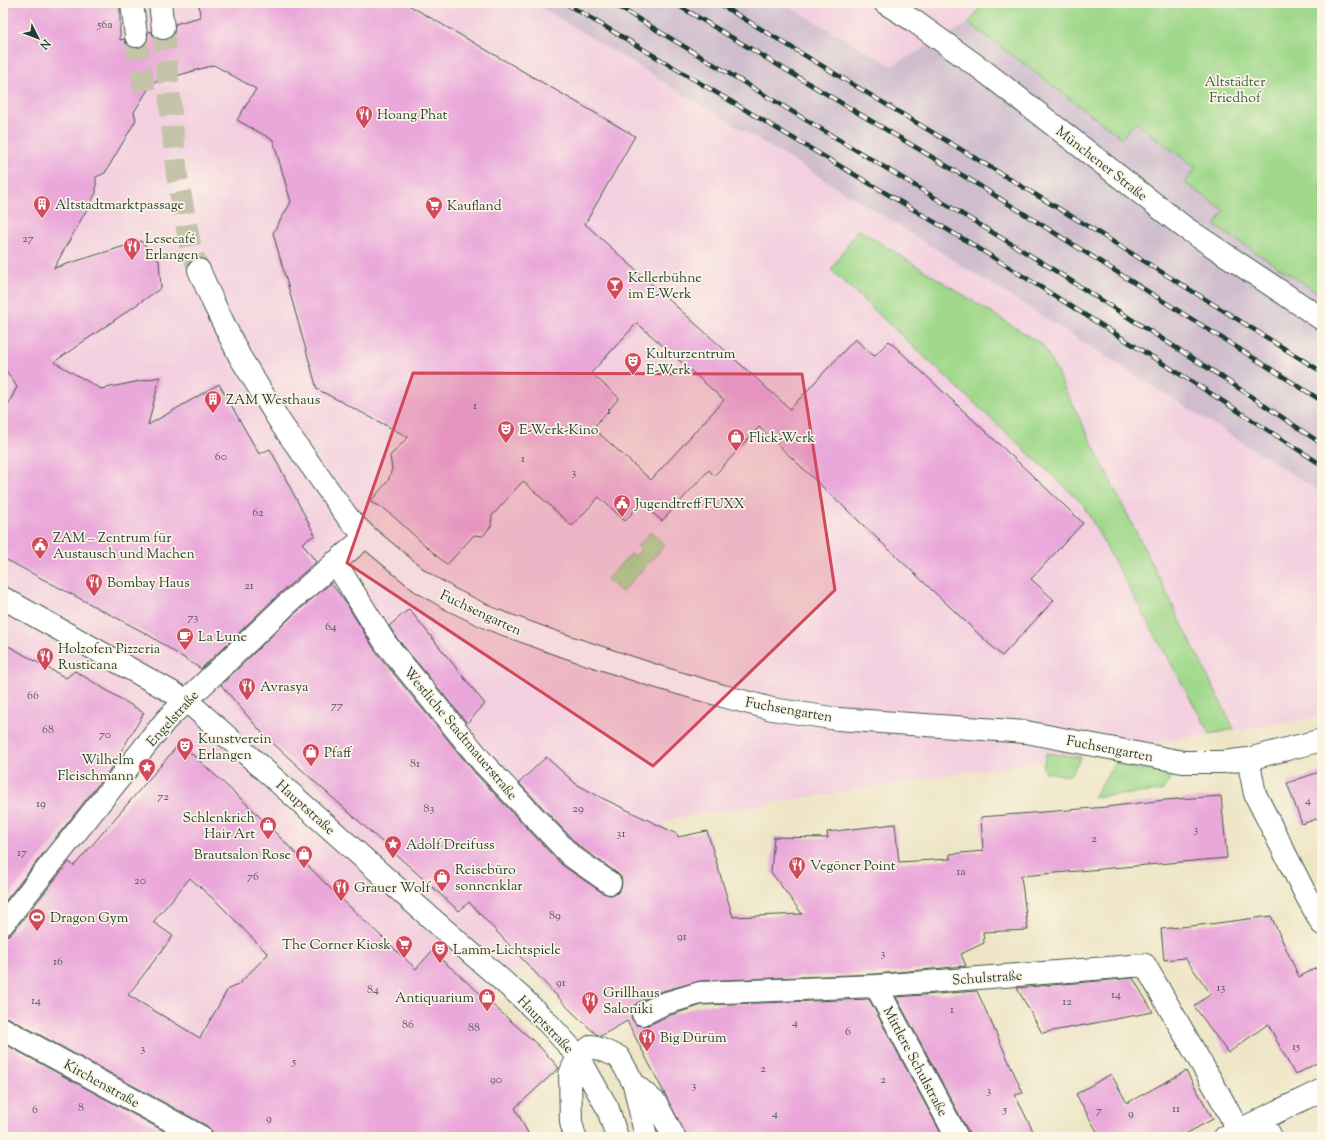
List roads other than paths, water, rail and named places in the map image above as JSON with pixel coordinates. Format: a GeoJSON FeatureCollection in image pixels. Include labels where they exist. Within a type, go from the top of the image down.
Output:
{"type":"FeatureCollection","features":[{"type":"Feature","properties":{"kind":"street"},"geometry":{"type":"LineString","coordinates":[[132,3],[136,36]]}},
{"type":"Feature","properties":{"kind":"street"},"geometry":{"type":"LineString","coordinates":[[160,3],[162,28]]}},
{"type":"Feature","properties":{"kind":"street","name":"Münchener Straße"},"geometry":{"type":"LineString","coordinates":[[885,3],[914,21],[984,71],[1184,227],[1322,319]]}},
{"type":"Feature","properties":{"kind":"street"},"geometry":{"type":"LineString","coordinates":[[199,270],[240,357],[282,425],[342,511],[366,536]]}},
{"type":"Feature","properties":{"kind":"street","name":"Engelstraße"},"geometry":{"type":"LineString","coordinates":[[3,924],[166,720],[286,605],[366,536]]}},
{"type":"Feature","properties":{"kind":"street","name":"Fuchsengarten"},"geometry":{"type":"LineString","coordinates":[[366,536],[420,581],[450,599],[491,619],[553,642],[658,677],[765,707],[838,718],[1026,732],[1183,762],[1223,762],[1248,759],[1322,740]]}},
{"type":"Feature","properties":{"kind":"street","name":"Westliche Stadtmauerstraße"},"geometry":{"type":"LineString","coordinates":[[335,562],[386,644],[484,764],[571,856],[610,883]]}},
{"type":"Feature","properties":{"kind":"street","name":"Hauptstraße"},"geometry":{"type":"LineString","coordinates":[[3,598],[186,700],[407,898],[521,997],[547,1022],[578,1056],[608,1109],[617,1137]]}},
{"type":"Feature","properties":{"kind":"street"},"geometry":{"type":"LineString","coordinates":[[1248,759],[1255,794],[1322,924]]}},
{"type":"Feature","properties":{"kind":"street","name":"Schulstraße"},"geometry":{"type":"LineString","coordinates":[[643,1014],[663,1004],[700,993],[876,986],[1145,965],[1221,1098],[1232,1134]]}},
{"type":"Feature","properties":{"kind":"street","name":"Mittlere Schulstraße"},"geometry":{"type":"LineString","coordinates":[[876,986],[957,1137]]}},
{"type":"Feature","properties":{"kind":"street","name":"Kirchenstraße"},"geometry":{"type":"LineString","coordinates":[[3,1029],[201,1137]]}},
{"type":"Feature","properties":{"kind":"street"},"geometry":{"type":"LineString","coordinates":[[575,1137],[571,1122],[570,1074],[578,1056],[592,1046],[619,1058],[634,1084],[646,1137]]}},
{"type":"Feature","properties":{"kind":"street"},"geometry":{"type":"LineString","coordinates":[[634,1084],[656,1103],[674,1137]]}},
{"type":"Feature","properties":{"kind":"street"},"geometry":{"type":"LineString","coordinates":[[1232,1134],[1267,1128],[1322,1090]]}},
{"type":"Feature","properties":{"kind":"tunnel"},"geometry":{"type":"LineString","coordinates":[[163,28],[177,176],[191,250],[199,270]]}},
{"type":"Feature","properties":{"kind":"tunnel"},"geometry":{"type":"LineString","coordinates":[[136,36],[145,95]]}},
{"type":"Feature","properties":{"kind":"railway"},"geometry":{"type":"LineString","coordinates":[[565,3],[970,243],[1322,465]]}},
{"type":"Feature","properties":{"kind":"railway"},"geometry":{"type":"LineString","coordinates":[[612,3],[1043,263],[1222,377],[1322,444]]}},
{"type":"Feature","properties":{"kind":"railway"},"geometry":{"type":"LineString","coordinates":[[674,3],[972,181],[1322,401]]}},
{"type":"Feature","properties":{"kind":"railway"},"geometry":{"type":"LineString","coordinates":[[718,3],[1086,225],[1322,372]]}},
{"type":"Feature","properties":{"kind":"place","name":"Hoang Phat"},"geometry":{"type":"Point","coordinates":[364,129]}},
{"type":"Feature","properties":{"kind":"place","name":"Altstadtmarktpassage"},"geometry":{"type":"Point","coordinates":[42,219]}},
{"type":"Feature","properties":{"kind":"place","name":"Kaufland"},"geometry":{"type":"Point","coordinates":[434,220]}},
{"type":"Feature","properties":{"kind":"place","name":"Lesecafé Erlangen"},"geometry":{"type":"Point","coordinates":[132,261]}},
{"type":"Feature","properties":{"kind":"place","name":"Kellerbühne im E-Werk"},"geometry":{"type":"Point","coordinates":[615,300]}},
{"type":"Feature","properties":{"kind":"place","name":"Kulturzentrum E-Werk"},"geometry":{"type":"Point","coordinates":[633,376]}},
{"type":"Feature","properties":{"kind":"place","name":"ZAM Westhaus"},"geometry":{"type":"Point","coordinates":[213,414]}},
{"type":"Feature","properties":{"kind":"place","name":"E-Werk-Kino"},"geometry":{"type":"Point","coordinates":[506,444]}},
{"type":"Feature","properties":{"kind":"place","name":"Flick-Werk"},"geometry":{"type":"Point","coordinates":[736,452]}},
{"type":"Feature","properties":{"kind":"place","name":"Jugendtreff FUXX"},"geometry":{"type":"Point","coordinates":[622,518]}},
{"type":"Feature","properties":{"kind":"place","name":"ZAM – Zentrum für Austausch und Machen"},"geometry":{"type":"Point","coordinates":[40,560]}},
{"type":"Feature","properties":{"kind":"place","name":"Bombay Haus"},"geometry":{"type":"Point","coordinates":[94,597]}},
{"type":"Feature","properties":{"kind":"place","name":"La Lune"},"geometry":{"type":"Point","coordinates":[185,651]}},
{"type":"Feature","properties":{"kind":"place","name":"Holzofen Pizzeria Rusticana"},"geometry":{"type":"Point","coordinates":[45,671]}},
{"type":"Feature","properties":{"kind":"place","name":"Avrasya"},"geometry":{"type":"Point","coordinates":[247,701]}},
{"type":"Feature","properties":{"kind":"place","name":"Kunstverein Erlangen"},"geometry":{"type":"Point","coordinates":[185,761]}},
{"type":"Feature","properties":{"kind":"place","name":"Pfaff"},"geometry":{"type":"Point","coordinates":[311,767]}},
{"type":"Feature","properties":{"kind":"place","name":"Wilhelm Fleischmann"},"geometry":{"type":"Point","coordinates":[147,782]}},
{"type":"Feature","properties":{"kind":"place","name":"Schlenkrich Hair Art"},"geometry":{"type":"Point","coordinates":[268,840]}},
{"type":"Feature","properties":{"kind":"place","name":"Adolf Dreifuss"},"geometry":{"type":"Point","coordinates":[393,859]}},
{"type":"Feature","properties":{"kind":"place","name":"Brautsalon Rose"},"geometry":{"type":"Point","coordinates":[304,869]}},
{"type":"Feature","properties":{"kind":"place","name":"Vegöner Point"},"geometry":{"type":"Point","coordinates":[797,880]}},
{"type":"Feature","properties":{"kind":"place","name":"Reisebüro sonnenklar"},"geometry":{"type":"Point","coordinates":[442,892]}},
{"type":"Feature","properties":{"kind":"place","name":"Grauer Wolf"},"geometry":{"type":"Point","coordinates":[341,902]}},
{"type":"Feature","properties":{"kind":"place","name":"Dragon Gym"},"geometry":{"type":"Point","coordinates":[37,932]}},
{"type":"Feature","properties":{"kind":"place","name":"The Corner Kiosk"},"geometry":{"type":"Point","coordinates":[404,959]}},
{"type":"Feature","properties":{"kind":"place","name":"Lamm-Lichtspiele"},"geometry":{"type":"Point","coordinates":[440,964]}},
{"type":"Feature","properties":{"kind":"place","name":"Antiquarium"},"geometry":{"type":"Point","coordinates":[487,1012]}},
{"type":"Feature","properties":{"kind":"place","name":"Grillhaus Saloniki"},"geometry":{"type":"Point","coordinates":[590,1015]}},
{"type":"Feature","properties":{"kind":"place","name":"Big Dürüm"},"geometry":{"type":"Point","coordinates":[647,1052]}},
{"type":"Feature","properties":{"kind":"park label","name":"Altstädter Friedhof"},"geometry":{"type":"Point","coordinates":[1235,90]}}]}
